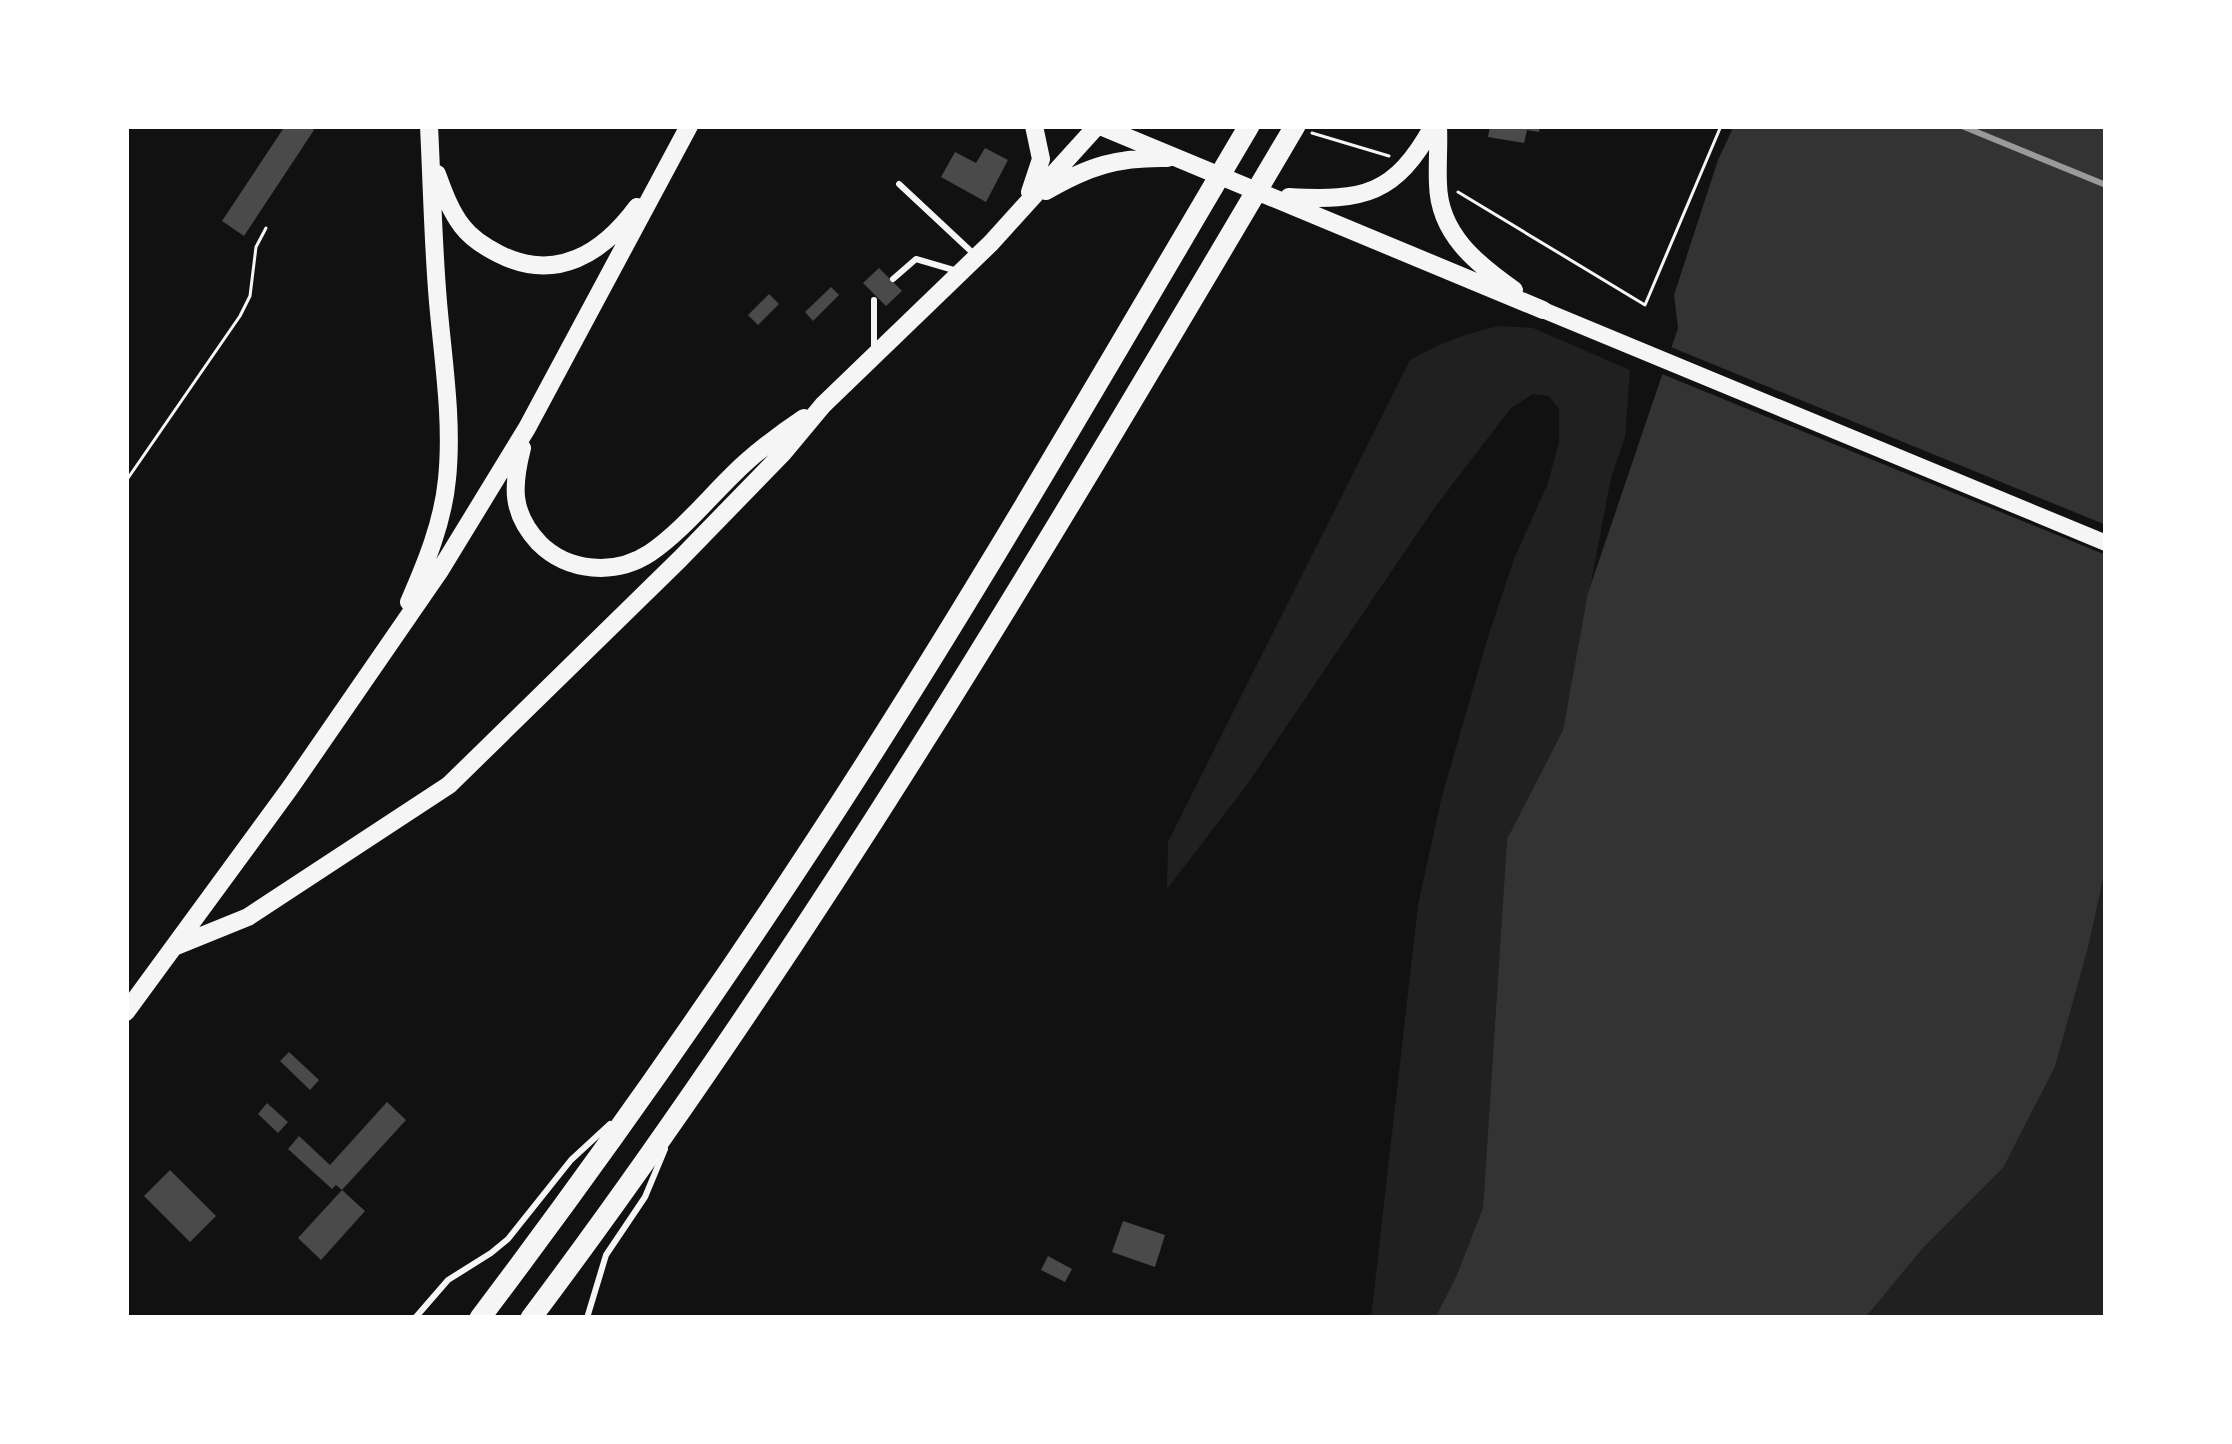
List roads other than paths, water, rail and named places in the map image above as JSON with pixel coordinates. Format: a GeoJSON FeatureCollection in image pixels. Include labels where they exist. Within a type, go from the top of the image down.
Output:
{"type":"FeatureCollection","features":[{"type":"Feature","properties":{"kind":"highway"},"geometry":{"type":"LineString","coordinates":[[481,1318],[648,1089],[865,764],[1249,126]]}},
{"type":"Feature","properties":{"kind":"highway"},"geometry":{"type":"LineString","coordinates":[[530,1318],[682,1109],[896,789],[1202,283],[1303,129]]}},
{"type":"Feature","properties":{"kind":"main road"},"geometry":{"type":"LineString","coordinates":[[387,650],[424,569],[447,480],[429,126]]}},
{"type":"Feature","properties":{"kind":"main road"},"geometry":{"type":"LineString","coordinates":[[126,1012],[387,650],[449,556],[527,428],[689,126]]}},
{"type":"Feature","properties":{"kind":"main road"},"geometry":{"type":"LineString","coordinates":[[1026,202],[1041,159],[1034,126]]}},
{"type":"Feature","properties":{"kind":"main road"},"geometry":{"type":"LineString","coordinates":[[173,947],[248,916],[449,785],[680,559],[823,406],[976,256],[1099,126],[2106,543]]}},
{"type":"Feature","properties":{"kind":"main road"},"geometry":{"type":"LineString","coordinates":[[1274,196],[1346,198],[1368,193],[1387,184],[1412,160],[1436,126]]}},
{"type":"Feature","properties":{"kind":"main road"},"geometry":{"type":"LineString","coordinates":[[1436,126],[1438,189],[1453,235],[1483,268],[1543,310]]}},
{"type":"Feature","properties":{"kind":"main road"},"geometry":{"type":"LineString","coordinates":[[431,158],[449,207],[465,230],[510,260],[537,266],[562,264],[608,241],[672,160]]}},
{"type":"Feature","properties":{"kind":"main road"},"geometry":{"type":"LineString","coordinates":[[1026,202],[1108,162],[1179,159]]}},
{"type":"Feature","properties":{"kind":"main road"},"geometry":{"type":"LineString","coordinates":[[527,428],[515,488],[525,527],[549,553],[574,565],[600,569],[649,554],[748,460],[823,406]]}},
{"type":"Feature","properties":{"kind":"lane"},"geometry":{"type":"LineString","coordinates":[[898,184],[976,256]]}},
{"type":"Feature","properties":{"kind":"lane"},"geometry":{"type":"LineString","coordinates":[[893,280],[916,259],[960,272]]}},
{"type":"Feature","properties":{"kind":"lane"},"geometry":{"type":"LineString","coordinates":[[874,300],[874,356]]}},
{"type":"Feature","properties":{"kind":"lane"},"geometry":{"type":"LineString","coordinates":[[415,1318],[448,1280],[508,1239],[571,1160],[648,1089]]}},
{"type":"Feature","properties":{"kind":"lane"},"geometry":{"type":"LineString","coordinates":[[586,1318],[606,1255],[645,1197],[682,1109]]}},
{"type":"Feature","properties":{"kind":"railway"},"geometry":{"type":"LineString","coordinates":[[1962,126],[2106,185]]}}]}
